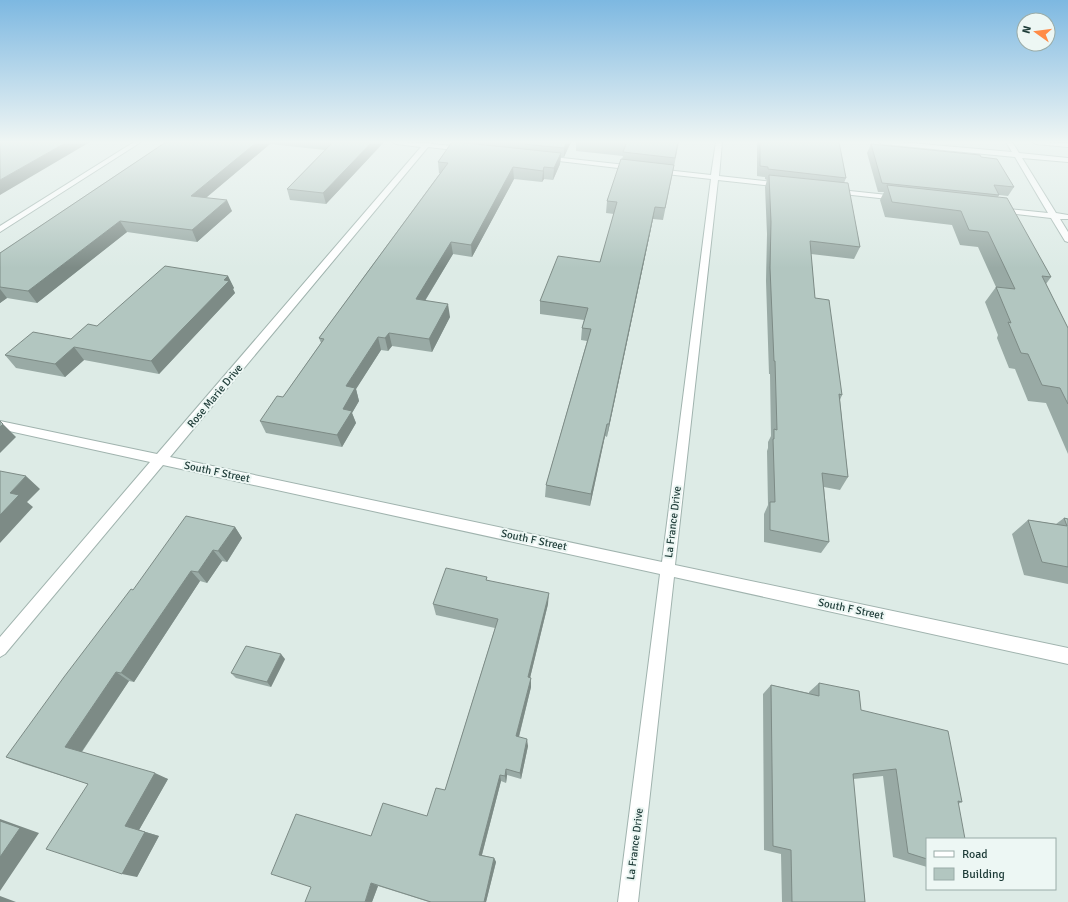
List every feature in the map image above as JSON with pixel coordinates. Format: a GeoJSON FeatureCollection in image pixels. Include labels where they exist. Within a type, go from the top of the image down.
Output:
{"type":"FeatureCollection","features":[{"type":"Feature","properties":{"kind":"street"},"geometry":{"type":"LineString","coordinates":[[0,230],[72,184]]}},
{"type":"Feature","properties":{"kind":"street","name":"Rose Marie Drive"},"geometry":{"type":"LineString","coordinates":[[0,649],[392,184]]}},
{"type":"Feature","properties":{"kind":"street","name":"La France Drive"},"geometry":{"type":"LineString","coordinates":[[628,902],[713,184]]}},
{"type":"Feature","properties":{"kind":"street"},"geometry":{"type":"LineString","coordinates":[[776,184],[793,186]]}},
{"type":"Feature","properties":{"kind":"street"},"geometry":{"type":"LineString","coordinates":[[1035,184],[1068,239]]}},
{"type":"Feature","properties":{"kind":"street"},"geometry":{"type":"LineString","coordinates":[[825,190],[904,199]]}},
{"type":"Feature","properties":{"kind":"street"},"geometry":{"type":"LineString","coordinates":[[991,209],[1068,217]]}},
{"type":"Feature","properties":{"kind":"street","name":"South F Street"},"geometry":{"type":"LineString","coordinates":[[0,425],[1068,656]]}},
{"type":"Feature","properties":{"kind":"building"},"geometry":{"type":"Polygon","coordinates":[[[103,184],[206,184],[191,196],[227,200],[192,230],[120,221],[28,291],[0,287],[0,253],[103,184]]]}},
{"type":"Feature","properties":{"kind":"building"},"geometry":{"type":"Polygon","coordinates":[[[292,184],[332,184],[323,193],[287,189],[292,184]]]}},
{"type":"Feature","properties":{"kind":"building"},"geometry":{"type":"Polygon","coordinates":[[[432,184],[504,184],[471,245],[451,242],[416,299],[448,304],[429,339],[389,333],[385,338],[378,337],[346,386],[355,388],[343,409],[352,411],[337,435],[260,421],[277,396],[283,397],[324,339],[319,338],[432,184]]]}},
{"type":"Feature","properties":{"kind":"building"},"geometry":{"type":"Polygon","coordinates":[[[613,184],[670,184],[665,208],[655,207],[609,424],[607,424],[591,494],[546,485],[591,329],[582,328],[588,308],[540,301],[558,256],[600,262],[617,202],[607,201],[613,184]]]}},
{"type":"Feature","properties":{"kind":"building"},"geometry":{"type":"Polygon","coordinates":[[[769,184],[848,184],[860,247],[810,241],[815,298],[829,300],[842,395],[839,394],[848,477],[822,473],[829,542],[770,530],[770,502],[775,502],[773,439],[774,429],[777,430],[770,268],[771,222],[769,184]]]}},
{"type":"Feature","properties":{"kind":"building"},"geometry":{"type":"Polygon","coordinates":[[[893,184],[1012,184],[1014,187],[994,185],[999,195],[893,184]]]}},
{"type":"Feature","properties":{"kind":"building"},"geometry":{"type":"Polygon","coordinates":[[[887,185],[1007,198],[1051,277],[1042,276],[1068,328],[1068,404],[1060,388],[1042,385],[1028,354],[1021,353],[1008,322],[1011,323],[996,287],[1015,289],[988,232],[969,230],[961,211],[892,202],[887,185]]]}},
{"type":"Feature","properties":{"kind":"building"},"geometry":{"type":"Polygon","coordinates":[[[165,266],[228,276],[224,280],[229,281],[151,361],[74,347],[55,364],[5,355],[33,332],[71,339],[88,324],[97,326],[165,266]]]}},
{"type":"Feature","properties":{"kind":"building"},"geometry":{"type":"Polygon","coordinates":[[[0,471],[26,476],[10,493],[19,495],[0,515],[0,471]]]}},
{"type":"Feature","properties":{"kind":"building"},"geometry":{"type":"Polygon","coordinates":[[[186,516],[235,527],[218,551],[213,550],[198,572],[191,571],[121,673],[116,672],[65,747],[155,773],[125,826],[145,832],[122,874],[46,849],[88,784],[6,757],[64,677],[131,589],[133,590],[186,516]]]}},
{"type":"Feature","properties":{"kind":"building"},"geometry":{"type":"Polygon","coordinates":[[[1064,518],[1068,519],[1068,567],[1042,562],[1028,520],[1067,526],[1064,518]]]}},
{"type":"Feature","properties":{"kind":"building"},"geometry":{"type":"Polygon","coordinates":[[[446,568],[487,577],[486,580],[549,593],[528,677],[531,678],[516,736],[527,739],[520,773],[506,769],[505,776],[500,775],[479,855],[494,858],[484,902],[431,902],[371,883],[365,902],[305,902],[311,887],[271,874],[296,814],[371,836],[383,803],[427,816],[436,788],[445,790],[498,619],[433,604],[446,568]]]}},
{"type":"Feature","properties":{"kind":"building"},"geometry":{"type":"Polygon","coordinates":[[[246,646],[281,654],[267,682],[231,673],[246,646]]]}},
{"type":"Feature","properties":{"kind":"building"},"geometry":{"type":"Polygon","coordinates":[[[819,683],[859,691],[861,710],[948,731],[962,802],[958,801],[965,838],[926,838],[926,859],[908,853],[896,769],[853,774],[865,902],[792,902],[791,850],[773,846],[771,685],[819,696],[819,683]]]}},
{"type":"Feature","properties":{"kind":"building"},"geometry":{"type":"Polygon","coordinates":[[[0,821],[20,828],[0,857],[0,821]]]}}]}
